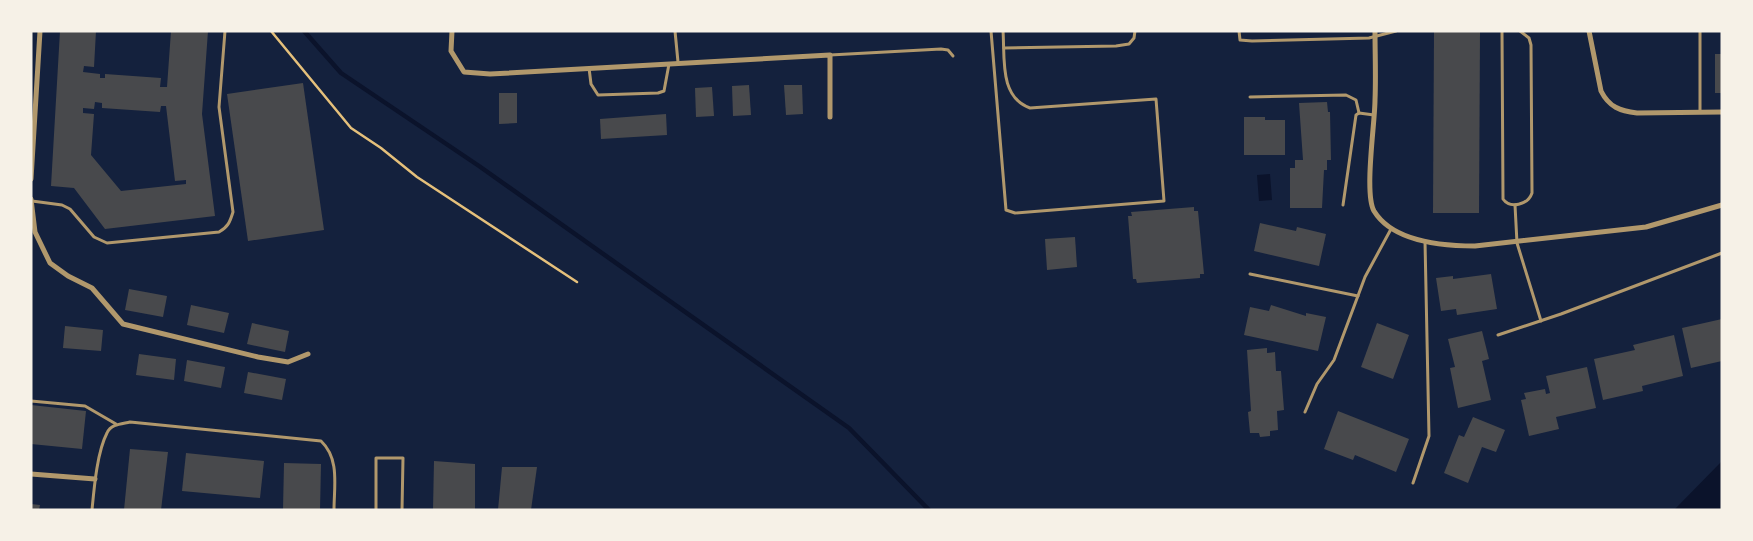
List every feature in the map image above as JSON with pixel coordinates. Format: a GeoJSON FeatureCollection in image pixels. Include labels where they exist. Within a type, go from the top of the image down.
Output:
{"type":"FeatureCollection","features":[{"type":"Feature","properties":{"kind":"street"},"geometry":{"type":"LineString","coordinates":[[31,179],[40,31]]}},
{"type":"Feature","properties":{"kind":"street"},"geometry":{"type":"LineString","coordinates":[[452,31],[451,51],[464,72],[490,74],[830,55],[830,117]]}},
{"type":"Feature","properties":{"kind":"street"},"geometry":{"type":"LineString","coordinates":[[1589,31],[1601,91],[1605,100],[1613,107],[1623,112],[1637,113],[1722,112]]}},
{"type":"Feature","properties":{"kind":"street"},"geometry":{"type":"LineString","coordinates":[[1375,34],[1374,115],[1370,190],[1374,210],[1391,229],[1425,241],[1449,246],[1517,243],[1646,227],[1722,205]]}},
{"type":"Feature","properties":{"kind":"street"},"geometry":{"type":"LineString","coordinates":[[31,43],[40,43]]}},
{"type":"Feature","properties":{"kind":"street"},"geometry":{"type":"LineString","coordinates":[[31,200],[33,232],[50,263],[68,276],[92,288],[122,324],[258,357],[288,362],[308,354]]}},
{"type":"Feature","properties":{"kind":"street"},"geometry":{"type":"LineString","coordinates":[[31,474],[95,479]]}},
{"type":"Feature","properties":{"kind":"lane"},"geometry":{"type":"LineString","coordinates":[[31,200],[62,205],[70,209],[94,237],[107,243],[219,232],[226,228],[231,221],[233,212],[219,108],[225,31]]}},
{"type":"Feature","properties":{"kind":"lane"},"geometry":{"type":"LineString","coordinates":[[675,31],[678,62]]}},
{"type":"Feature","properties":{"kind":"lane"},"geometry":{"type":"LineString","coordinates":[[991,31],[1006,210],[1015,213],[1164,201],[1156,99],[1030,108],[1014,100],[1008,89],[1003,31]]}},
{"type":"Feature","properties":{"kind":"lane"},"geometry":{"type":"LineString","coordinates":[[1004,48],[1116,46],[1129,44],[1134,38],[1135,31]]}},
{"type":"Feature","properties":{"kind":"lane"},"geometry":{"type":"LineString","coordinates":[[1239,31],[1240,40],[1252,41],[1369,38],[1375,34],[1396,31]]}},
{"type":"Feature","properties":{"kind":"lane"},"geometry":{"type":"LineString","coordinates":[[1502,31],[1502,199],[1509,204],[1515,205],[1526,202],[1532,193],[1532,45],[1529,38],[1520,31]]}},
{"type":"Feature","properties":{"kind":"lane"},"geometry":{"type":"LineString","coordinates":[[1700,31],[1700,112]]}},
{"type":"Feature","properties":{"kind":"lane"},"geometry":{"type":"LineString","coordinates":[[830,55],[941,49],[948,50],[953,56]]}},
{"type":"Feature","properties":{"kind":"lane"},"geometry":{"type":"LineString","coordinates":[[589,68],[591,84],[598,95],[630,95],[664,91],[669,63]]}},
{"type":"Feature","properties":{"kind":"lane"},"geometry":{"type":"LineString","coordinates":[[1250,97],[1346,95],[1356,100],[1358,113],[1354,121],[1343,205]]}},
{"type":"Feature","properties":{"kind":"lane"},"geometry":{"type":"LineString","coordinates":[[1358,113],[1374,115]]}},
{"type":"Feature","properties":{"kind":"lane"},"geometry":{"type":"LineString","coordinates":[[1515,205],[1517,243],[1540,321]]}},
{"type":"Feature","properties":{"kind":"lane"},"geometry":{"type":"LineString","coordinates":[[1305,412],[1317,384],[1334,360],[1365,277],[1391,229]]}},
{"type":"Feature","properties":{"kind":"lane"},"geometry":{"type":"LineString","coordinates":[[1413,483],[1429,436],[1425,241]]}},
{"type":"Feature","properties":{"kind":"lane"},"geometry":{"type":"LineString","coordinates":[[1498,335],[1722,254]]}},
{"type":"Feature","properties":{"kind":"lane"},"geometry":{"type":"LineString","coordinates":[[1250,274],[1358,296]]}},
{"type":"Feature","properties":{"kind":"lane"},"geometry":{"type":"LineString","coordinates":[[31,401],[85,406],[116,424]]}},
{"type":"Feature","properties":{"kind":"lane"},"geometry":{"type":"LineString","coordinates":[[92,510],[95,479],[107,432],[116,424],[130,422],[321,441],[329,449],[334,462],[334,510]]}},
{"type":"Feature","properties":{"kind":"lane"},"geometry":{"type":"LineString","coordinates":[[376,510],[376,458],[403,458],[402,510]]}},
{"type":"Feature","properties":{"kind":"path"},"geometry":{"type":"LineString","coordinates":[[272,31],[351,128],[381,148],[417,177],[577,282]]}},
{"type":"Feature","properties":{"kind":"water"},"geometry":{"type":"Polygon","coordinates":[[[1270,174],[1272,200],[1259,201],[1257,175],[1270,174]]]}},
{"type":"Feature","properties":{"kind":"water"},"geometry":{"type":"Polygon","coordinates":[[[1722,461],[1722,510],[1674,510],[1722,461]]]}},
{"type":"Feature","properties":{"kind":"building"},"geometry":{"type":"Polygon","coordinates":[[[60,31],[96,31],[94,67],[84,66],[83,72],[100,74],[100,78],[105,78],[105,74],[161,78],[160,87],[167,87],[171,31],[208,31],[202,114],[215,216],[105,229],[74,188],[51,186],[60,31]],[[95,102],[94,109],[83,108],[83,113],[94,114],[91,155],[121,191],[186,184],[186,180],[175,181],[166,106],[161,106],[160,112],[102,108],[102,103],[95,102]]]}},
{"type":"Feature","properties":{"kind":"building"},"geometry":{"type":"Polygon","coordinates":[[[1434,31],[1480,31],[1479,213],[1433,213],[1434,31]]]}},
{"type":"Feature","properties":{"kind":"building"},"geometry":{"type":"Polygon","coordinates":[[[1715,54],[1722,54],[1722,93],[1715,93],[1715,54]]]}},
{"type":"Feature","properties":{"kind":"building"},"geometry":{"type":"Polygon","coordinates":[[[303,83],[324,230],[248,241],[227,94],[303,83]]]}},
{"type":"Feature","properties":{"kind":"building"},"geometry":{"type":"Polygon","coordinates":[[[749,85],[751,115],[733,116],[732,86],[749,85]]]}},
{"type":"Feature","properties":{"kind":"building"},"geometry":{"type":"Polygon","coordinates":[[[784,85],[802,85],[803,114],[786,115],[784,85]]]}},
{"type":"Feature","properties":{"kind":"building"},"geometry":{"type":"Polygon","coordinates":[[[712,87],[714,116],[696,117],[695,88],[712,87]]]}},
{"type":"Feature","properties":{"kind":"building"},"geometry":{"type":"Polygon","coordinates":[[[499,93],[517,93],[517,123],[499,124],[499,93]]]}},
{"type":"Feature","properties":{"kind":"building"},"geometry":{"type":"Polygon","coordinates":[[[1327,102],[1328,112],[1330,112],[1331,160],[1327,160],[1327,170],[1324,170],[1322,208],[1290,208],[1290,168],[1295,168],[1295,160],[1303,160],[1299,103],[1327,102]]]}},
{"type":"Feature","properties":{"kind":"building"},"geometry":{"type":"Polygon","coordinates":[[[666,114],[667,135],[601,139],[600,119],[666,114]]]}},
{"type":"Feature","properties":{"kind":"building"},"geometry":{"type":"Polygon","coordinates":[[[1244,117],[1265,117],[1265,120],[1285,120],[1285,155],[1244,155],[1244,117]]]}},
{"type":"Feature","properties":{"kind":"building"},"geometry":{"type":"Polygon","coordinates":[[[1194,207],[1194,211],[1198,211],[1204,274],[1200,274],[1200,278],[1137,283],[1136,279],[1133,279],[1128,216],[1132,216],[1131,212],[1194,207]]]}},
{"type":"Feature","properties":{"kind":"building"},"geometry":{"type":"Polygon","coordinates":[[[1260,223],[1296,231],[1297,227],[1326,234],[1319,266],[1254,251],[1260,223]]]}},
{"type":"Feature","properties":{"kind":"building"},"geometry":{"type":"Polygon","coordinates":[[[1075,237],[1077,267],[1047,270],[1045,239],[1075,237]]]}},
{"type":"Feature","properties":{"kind":"building"},"geometry":{"type":"Polygon","coordinates":[[[1491,274],[1497,309],[1457,315],[1456,309],[1441,311],[1436,278],[1453,276],[1453,279],[1491,274]]]}},
{"type":"Feature","properties":{"kind":"building"},"geometry":{"type":"Polygon","coordinates":[[[129,289],[167,296],[163,317],[125,310],[129,289]]]}},
{"type":"Feature","properties":{"kind":"building"},"geometry":{"type":"Polygon","coordinates":[[[191,305],[229,313],[224,333],[187,325],[191,305]]]}},
{"type":"Feature","properties":{"kind":"building"},"geometry":{"type":"Polygon","coordinates":[[[1271,305],[1306,316],[1306,313],[1326,317],[1318,351],[1244,335],[1250,307],[1269,311],[1271,305]]]}},
{"type":"Feature","properties":{"kind":"building"},"geometry":{"type":"Polygon","coordinates":[[[1722,319],[1722,361],[1691,368],[1682,328],[1722,319]]]}},
{"type":"Feature","properties":{"kind":"building"},"geometry":{"type":"Polygon","coordinates":[[[252,323],[289,331],[285,352],[247,344],[252,323]]]}},
{"type":"Feature","properties":{"kind":"building"},"geometry":{"type":"Polygon","coordinates":[[[1377,323],[1409,335],[1393,379],[1361,367],[1377,323]]]}},
{"type":"Feature","properties":{"kind":"building"},"geometry":{"type":"Polygon","coordinates":[[[65,326],[103,330],[101,351],[63,348],[65,326]]]}},
{"type":"Feature","properties":{"kind":"building"},"geometry":{"type":"Polygon","coordinates":[[[1482,331],[1489,359],[1482,361],[1491,400],[1458,408],[1450,368],[1455,367],[1448,339],[1482,331]]]}},
{"type":"Feature","properties":{"kind":"building"},"geometry":{"type":"Polygon","coordinates":[[[1674,335],[1683,376],[1642,386],[1643,391],[1603,400],[1594,359],[1635,350],[1633,345],[1674,335]]]}},
{"type":"Feature","properties":{"kind":"building"},"geometry":{"type":"Polygon","coordinates":[[[1267,348],[1267,353],[1275,352],[1276,371],[1281,371],[1284,410],[1277,411],[1278,430],[1270,431],[1270,436],[1260,437],[1259,433],[1250,433],[1248,412],[1251,411],[1247,350],[1267,348]]]}},
{"type":"Feature","properties":{"kind":"building"},"geometry":{"type":"Polygon","coordinates":[[[139,354],[176,359],[174,380],[136,375],[139,354]]]}},
{"type":"Feature","properties":{"kind":"building"},"geometry":{"type":"Polygon","coordinates":[[[187,360],[225,367],[221,388],[184,381],[187,360]]]}},
{"type":"Feature","properties":{"kind":"building"},"geometry":{"type":"Polygon","coordinates":[[[1587,367],[1596,408],[1556,417],[1559,429],[1529,436],[1521,400],[1526,399],[1524,393],[1545,389],[1546,394],[1550,393],[1546,376],[1587,367]]]}},
{"type":"Feature","properties":{"kind":"building"},"geometry":{"type":"Polygon","coordinates":[[[248,372],[286,379],[282,400],[244,393],[248,372]]]}},
{"type":"Feature","properties":{"kind":"building"},"geometry":{"type":"Polygon","coordinates":[[[31,405],[86,411],[82,449],[31,444],[31,405]]]}},
{"type":"Feature","properties":{"kind":"building"},"geometry":{"type":"Polygon","coordinates":[[[1338,411],[1409,439],[1396,472],[1355,455],[1353,460],[1324,449],[1338,411]]]}},
{"type":"Feature","properties":{"kind":"building"},"geometry":{"type":"Polygon","coordinates":[[[1473,417],[1505,430],[1496,452],[1482,447],[1468,483],[1444,473],[1459,435],[1464,437],[1473,417]]]}},
{"type":"Feature","properties":{"kind":"building"},"geometry":{"type":"Polygon","coordinates":[[[130,449],[168,452],[161,510],[124,510],[130,449]]]}},
{"type":"Feature","properties":{"kind":"building"},"geometry":{"type":"Polygon","coordinates":[[[186,453],[264,461],[260,498],[182,491],[186,453]]]}},
{"type":"Feature","properties":{"kind":"building"},"geometry":{"type":"Polygon","coordinates":[[[434,461],[475,464],[475,510],[433,510],[434,461]]]}},
{"type":"Feature","properties":{"kind":"building"},"geometry":{"type":"Polygon","coordinates":[[[284,463],[321,464],[320,510],[283,510],[284,463]]]}},
{"type":"Feature","properties":{"kind":"building"},"geometry":{"type":"Polygon","coordinates":[[[502,467],[537,467],[531,510],[498,510],[502,467]]]}},
{"type":"Feature","properties":{"kind":"building"},"geometry":{"type":"Polygon","coordinates":[[[31,504],[40,505],[39,510],[31,510],[31,504]]]}},
{"type":"Feature","properties":{"kind":"waterway"},"geometry":{"type":"LineString","coordinates":[[304,31],[341,73],[479,166],[849,428],[929,510]]}}]}
